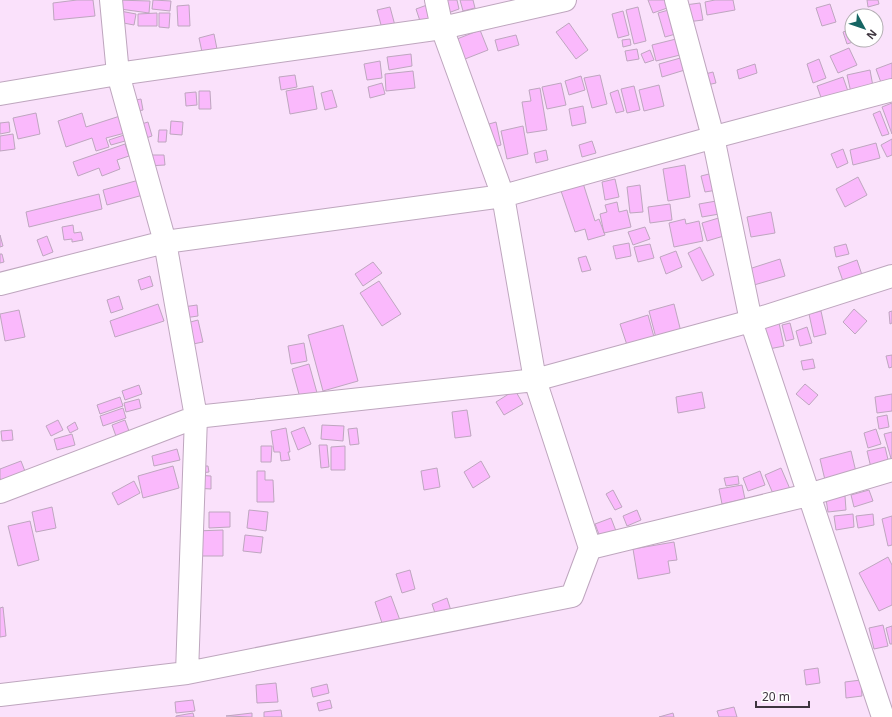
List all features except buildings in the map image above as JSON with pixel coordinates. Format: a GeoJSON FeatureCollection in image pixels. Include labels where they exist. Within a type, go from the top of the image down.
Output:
{"type":"FeatureCollection","features":[{"type":"Feature","properties":{"kind":"street"},"geometry":{"type":"LineString","coordinates":[[111,0],[118,74],[165,242],[196,417],[187,673]]}},
{"type":"Feature","properties":{"kind":"street"},"geometry":{"type":"LineString","coordinates":[[0,695],[187,673],[572,596],[590,548],[535,380],[502,196],[442,28],[436,0]]}},
{"type":"Feature","properties":{"kind":"street"},"geometry":{"type":"LineString","coordinates":[[0,94],[118,74],[442,28],[565,0]]}},
{"type":"Feature","properties":{"kind":"street"},"geometry":{"type":"LineString","coordinates":[[676,0],[713,137],[751,321],[883,717]]}},
{"type":"Feature","properties":{"kind":"street"},"geometry":{"type":"LineString","coordinates":[[0,284],[165,242],[502,196],[713,137],[892,90]]}},
{"type":"Feature","properties":{"kind":"street"},"geometry":{"type":"LineString","coordinates":[[0,492],[196,417],[535,380],[751,321],[892,276]]}},
{"type":"Feature","properties":{"kind":"street"},"geometry":{"type":"LineString","coordinates":[[590,548],[808,495],[892,470]]}}]}
